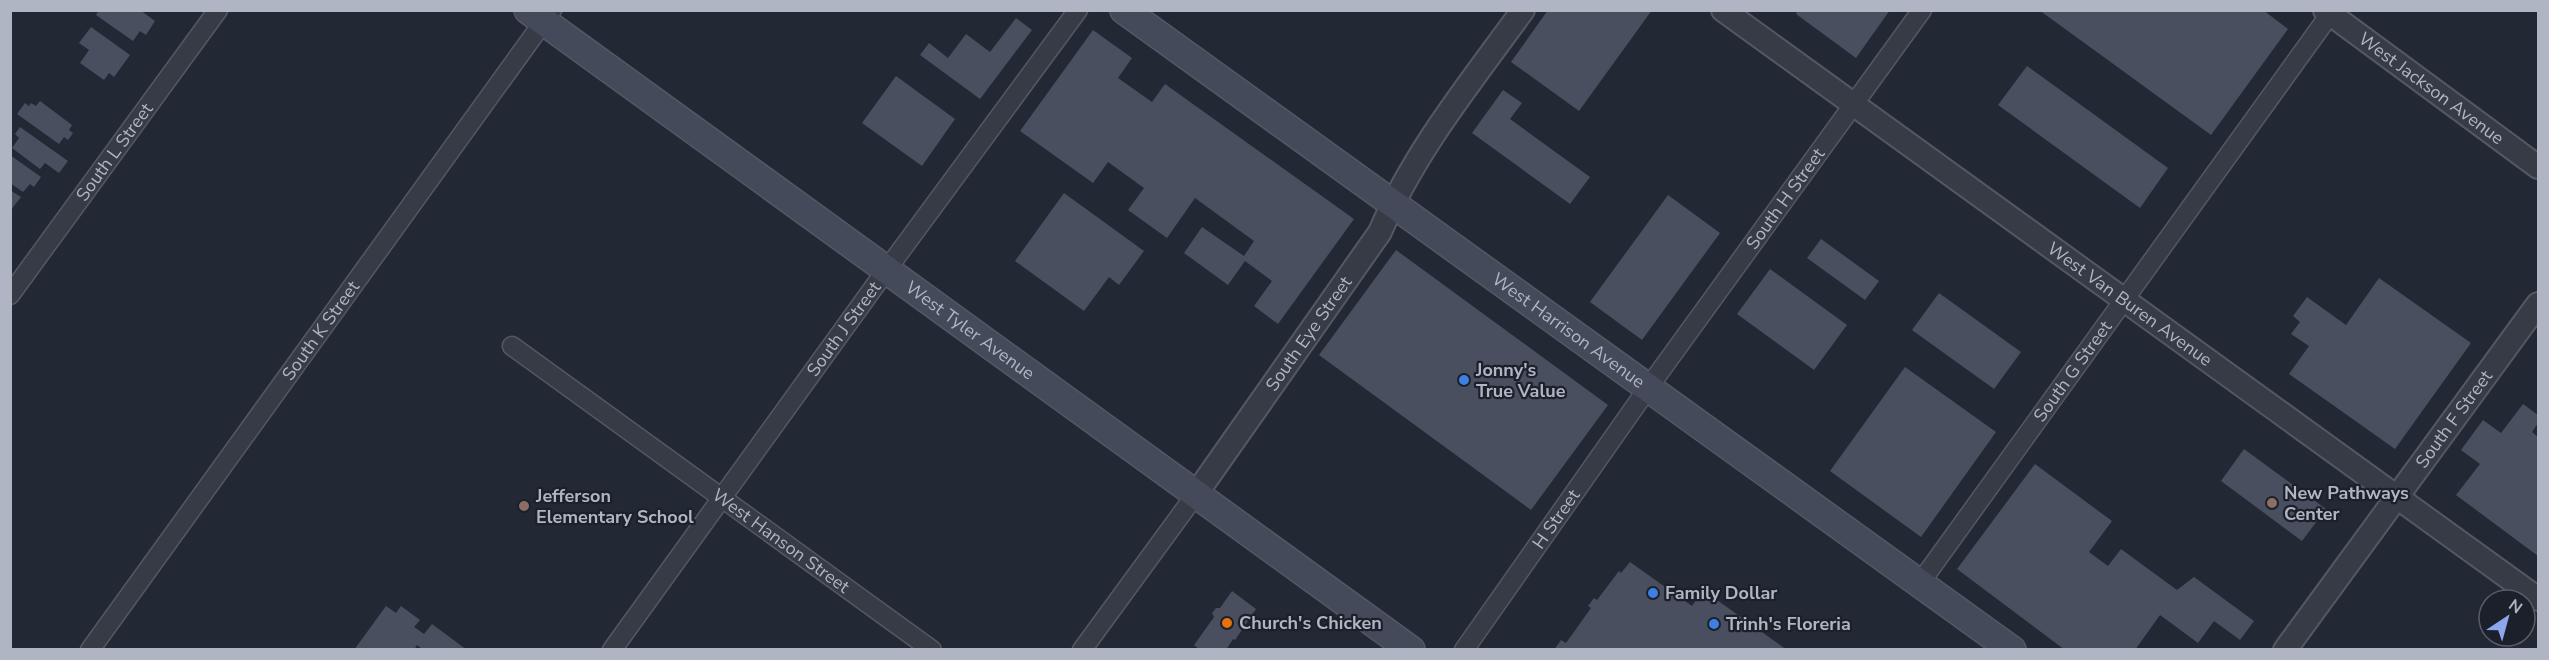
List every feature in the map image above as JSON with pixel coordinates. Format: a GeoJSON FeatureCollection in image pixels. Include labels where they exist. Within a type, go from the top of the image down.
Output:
{"type":"FeatureCollection","features":[{"type":"Feature","properties":{"kind":"main road","name":"West Harrison Avenue"},"geometry":{"type":"LineString","coordinates":[[1124,10],[2012,650]]}},
{"type":"Feature","properties":{"kind":"main road","name":"West Tyler Avenue"},"geometry":{"type":"LineString","coordinates":[[541,14],[887,270],[1411,650]]}},
{"type":"Feature","properties":{"kind":"street","name":"South J Street"},"geometry":{"type":"LineString","coordinates":[[612,650],[1078,10]]}},
{"type":"Feature","properties":{"kind":"street","name":"South Eye Street"},"geometry":{"type":"LineString","coordinates":[[1082,650],[1196,494],[1380,232],[1392,203],[1419,154],[1523,10]]}},
{"type":"Feature","properties":{"kind":"street","name":"West Van Buren Avenue"},"geometry":{"type":"LineString","coordinates":[[1724,10],[2538,598]]}},
{"type":"Feature","properties":{"kind":"street","name":"South H Street"},"geometry":{"type":"LineString","coordinates":[[1648,388],[1922,10]]}},
{"type":"Feature","properties":{"kind":"street","name":"South L Street"},"geometry":{"type":"LineString","coordinates":[[10,295],[213,12]]}},
{"type":"Feature","properties":{"kind":"street","name":"West Jackson Avenue"},"geometry":{"type":"LineString","coordinates":[[2329,12],[2538,166]]}},
{"type":"Feature","properties":{"kind":"street","name":"South G Street"},"geometry":{"type":"LineString","coordinates":[[1920,583],[2329,12]]}},
{"type":"Feature","properties":{"kind":"street","name":"South K Street"},"geometry":{"type":"LineString","coordinates":[[90,650],[541,14]]}},
{"type":"Feature","properties":{"kind":"street","name":"South F Street"},"geometry":{"type":"LineString","coordinates":[[2285,650],[2538,304]]}},
{"type":"Feature","properties":{"kind":"street","name":"West Hanson Street"},"geometry":{"type":"LineString","coordinates":[[512,346],[932,650]]}},
{"type":"Feature","properties":{"kind":"street","name":"H Street"},"geometry":{"type":"LineString","coordinates":[[1464,650],[1648,388]]}},
{"type":"Feature","properties":{"kind":"building"},"geometry":{"type":"Polygon","coordinates":[[[99,10],[140,10],[155,21],[146,35],[140,31],[133,41],[96,15],[99,10]]]}},
{"type":"Feature","properties":{"kind":"building"},"geometry":{"type":"Polygon","coordinates":[[[1548,10],[1652,10],[1579,111],[1511,62],[1548,10]]]}},
{"type":"Feature","properties":{"kind":"building"},"geometry":{"type":"Polygon","coordinates":[[[1798,10],[1890,10],[1856,58],[1796,14],[1798,10]]]}},
{"type":"Feature","properties":{"kind":"building"},"geometry":{"type":"Polygon","coordinates":[[[2039,10],[2263,10],[2288,29],[2211,135],[2039,10]]]}},
{"type":"Feature","properties":{"kind":"building"},"geometry":{"type":"Polygon","coordinates":[[[1016,18],[1032,30],[980,99],[920,55],[929,43],[948,58],[966,34],[990,52],[1016,18]]]}},
{"type":"Feature","properties":{"kind":"building"},"geometry":{"type":"Polygon","coordinates":[[[91,27],[130,55],[114,77],[109,73],[104,80],[80,63],[89,50],[79,43],[91,27]]]}},
{"type":"Feature","properties":{"kind":"building"},"geometry":{"type":"Polygon","coordinates":[[[1093,30],[1132,58],[1118,78],[1152,102],[1165,84],[1354,219],[1278,324],[1254,306],[1272,281],[1245,261],[1228,285],[1184,253],[1202,227],[1244,256],[1254,241],[1195,198],[1167,238],[1128,210],[1144,188],[1108,162],[1093,183],[1020,131],[1093,30]]]}},
{"type":"Feature","properties":{"kind":"building"},"geometry":{"type":"Polygon","coordinates":[[[2027,66],[2168,168],[2140,208],[1998,105],[2027,66]]]}},
{"type":"Feature","properties":{"kind":"building"},"geometry":{"type":"Polygon","coordinates":[[[896,76],[955,119],[922,166],[862,123],[896,76]]]}},
{"type":"Feature","properties":{"kind":"building"},"geometry":{"type":"Polygon","coordinates":[[[1503,90],[1522,103],[1510,119],[1590,177],[1570,204],[1472,133],[1503,90]]]}},
{"type":"Feature","properties":{"kind":"building"},"geometry":{"type":"Polygon","coordinates":[[[40,101],[72,125],[69,130],[73,133],[68,140],[64,137],[59,144],[17,114],[25,103],[29,106],[31,103],[36,106],[40,101]]]}},
{"type":"Feature","properties":{"kind":"building"},"geometry":{"type":"Polygon","coordinates":[[[20,127],[68,161],[59,173],[45,163],[40,169],[12,148],[19,138],[15,134],[20,127]]]}},
{"type":"Feature","properties":{"kind":"building"},"geometry":{"type":"Polygon","coordinates":[[[10,155],[41,177],[34,187],[30,184],[23,192],[10,183],[10,155]]]}},
{"type":"Feature","properties":{"kind":"building"},"geometry":{"type":"Polygon","coordinates":[[[10,190],[21,197],[10,211],[10,190]]]}},
{"type":"Feature","properties":{"kind":"building"},"geometry":{"type":"Polygon","coordinates":[[[1064,193],[1144,251],[1119,285],[1109,277],[1084,311],[1015,261],[1064,193]]]}},
{"type":"Feature","properties":{"kind":"building"},"geometry":{"type":"Polygon","coordinates":[[[1668,195],[1720,233],[1642,340],[1590,302],[1668,195]]]}},
{"type":"Feature","properties":{"kind":"building"},"geometry":{"type":"Polygon","coordinates":[[[1821,239],[1879,281],[1865,300],[1807,258],[1821,239]]]}},
{"type":"Feature","properties":{"kind":"building","name":"Jonny's True Value"},"geometry":{"type":"Polygon","coordinates":[[[1396,250],[1608,405],[1531,510],[1319,355],[1396,250]]]}},
{"type":"Feature","properties":{"kind":"building"},"geometry":{"type":"Polygon","coordinates":[[[1770,269],[1847,325],[1814,370],[1737,314],[1770,269]]]}},
{"type":"Feature","properties":{"kind":"building"},"geometry":{"type":"Polygon","coordinates":[[[2379,278],[2471,343],[2395,449],[2289,374],[2309,346],[2291,334],[2300,322],[2293,316],[2307,297],[2346,325],[2379,278]]]}},
{"type":"Feature","properties":{"kind":"building"},"geometry":{"type":"Polygon","coordinates":[[[1939,293],[2021,352],[1994,389],[1912,330],[1939,293]]]}},
{"type":"Feature","properties":{"kind":"building"},"geometry":{"type":"Polygon","coordinates":[[[1905,367],[1996,432],[1921,537],[1830,471],[1905,367]]]}},
{"type":"Feature","properties":{"kind":"building"},"geometry":{"type":"Polygon","coordinates":[[[2523,404],[2538,415],[2538,423],[2532,432],[2538,437],[2538,556],[2456,495],[2480,464],[2461,450],[2483,420],[2501,433],[2523,404]]]}},
{"type":"Feature","properties":{"kind":"building"},"geometry":{"type":"Polygon","coordinates":[[[2244,449],[2326,509],[2302,541],[2221,481],[2244,449]]]}},
{"type":"Feature","properties":{"kind":"building"},"geometry":{"type":"Polygon","coordinates":[[[2035,464],[2112,521],[2089,552],[2108,566],[2121,549],[2177,590],[2194,577],[2254,621],[2240,640],[2214,621],[2198,643],[2160,615],[2135,650],[2065,650],[1957,569],[2035,464]]]}},
{"type":"Feature","properties":{"kind":"building"},"geometry":{"type":"Polygon","coordinates":[[[1630,562],[1692,606],[1703,590],[1787,650],[1554,650],[1561,640],[1566,643],[1591,608],[1588,606],[1594,598],[1597,600],[1619,571],[1621,573],[1630,562]]]}},
{"type":"Feature","properties":{"kind":"building","name":"Church's Chicken"},"geometry":{"type":"Polygon","coordinates":[[[1232,591],[1256,609],[1226,650],[1200,650],[1194,645],[1214,617],[1212,613],[1216,608],[1220,608],[1232,591]]]}},
{"type":"Feature","properties":{"kind":"building"},"geometry":{"type":"Polygon","coordinates":[[[386,606],[396,613],[401,606],[420,620],[414,627],[424,634],[432,624],[467,650],[423,650],[417,645],[414,650],[354,650],[386,606]]]}},
{"type":"Feature","properties":{"kind":"place","name":"Jonny's True Value"},"geometry":{"type":"Point","coordinates":[1464,380]}},
{"type":"Feature","properties":{"kind":"place","name":"New Pathways Center"},"geometry":{"type":"Point","coordinates":[2272,503]}},
{"type":"Feature","properties":{"kind":"place","name":"Jefferson Elementary School"},"geometry":{"type":"Point","coordinates":[524,506]}},
{"type":"Feature","properties":{"kind":"place","name":"Family Dollar"},"geometry":{"type":"Point","coordinates":[1653,593]}},
{"type":"Feature","properties":{"kind":"place","name":"Church's Chicken"},"geometry":{"type":"Point","coordinates":[1227,623]}},
{"type":"Feature","properties":{"kind":"place","name":"Trinh's Floreria"},"geometry":{"type":"Point","coordinates":[1714,624]}}]}
